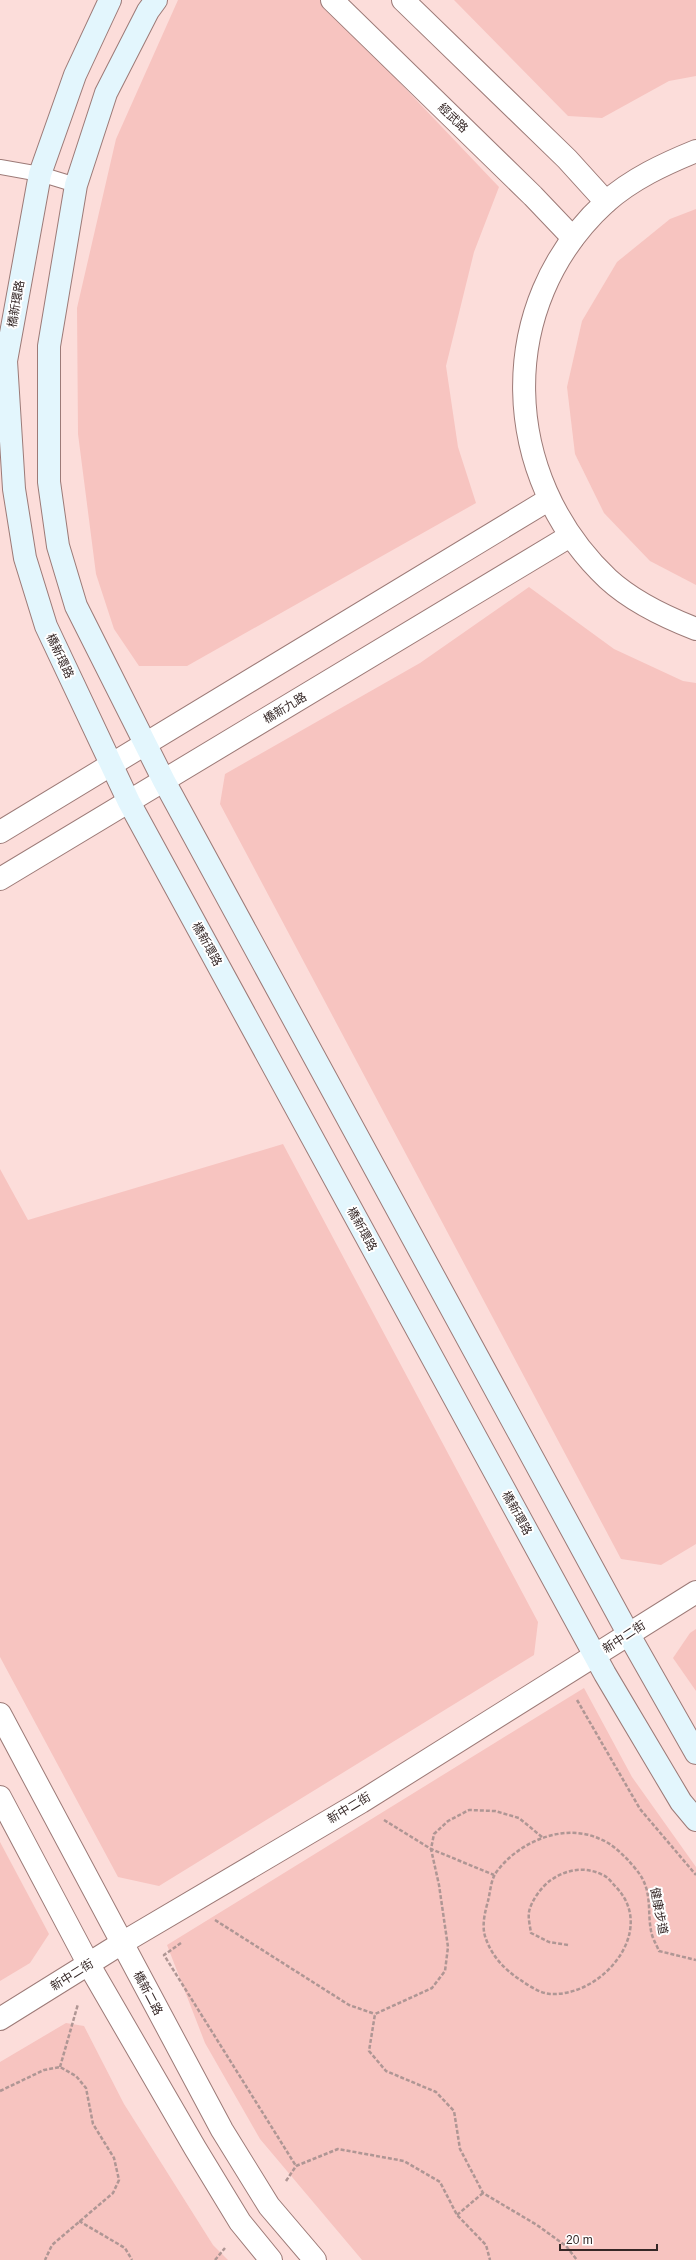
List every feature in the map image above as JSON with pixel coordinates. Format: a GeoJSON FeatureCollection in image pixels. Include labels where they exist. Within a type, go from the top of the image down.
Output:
{"type":"FeatureCollection","features":[{"type":"Feature","properties":{"kind":"street","name":"橋新環路"},"geometry":{"type":"LineString","coordinates":[[110,0],[75,75],[40,174],[6,361],[14,489],[25,558],[46,626],[129,802],[595,1656],[681,1802],[696,1820]]}},
{"type":"Feature","properties":{"kind":"street"},"geometry":{"type":"LineString","coordinates":[[156,0],[148,12],[106,93],[76,185],[48,346],[49,482],[58,546],[76,606],[164,781],[630,1635],[696,1753]]}},
{"type":"Feature","properties":{"kind":"street","name":"經武路"},"geometry":{"type":"LineString","coordinates":[[332,0],[533,196],[573,238]]}},
{"type":"Feature","properties":{"kind":"street"},"geometry":{"type":"LineString","coordinates":[[403,0],[567,159],[606,202]]}},
{"type":"Feature","properties":{"kind":"street"},"geometry":{"type":"LineString","coordinates":[[696,151],[656,167],[606,202],[573,238],[545,286],[527,346],[523,393],[530,448],[548,500],[570,536],[609,580],[656,613],[696,629]]}},
{"type":"Feature","properties":{"kind":"street"},"geometry":{"type":"LineString","coordinates":[[0,832],[548,500]]}},
{"type":"Feature","properties":{"kind":"street","name":"橋新九路"},"geometry":{"type":"LineString","coordinates":[[0,880],[570,536]]}},
{"type":"Feature","properties":{"kind":"street","name":"新中二街"},"geometry":{"type":"LineString","coordinates":[[0,2019],[89,1965],[122,1943],[361,1802],[630,1635],[696,1592]]}},
{"type":"Feature","properties":{"kind":"street","name":"橋新二路"},"geometry":{"type":"LineString","coordinates":[[0,1714],[222,2130],[269,2206],[315,2260]]}},
{"type":"Feature","properties":{"kind":"street"},"geometry":{"type":"LineString","coordinates":[[0,1797],[89,1965],[240,2222],[271,2260]]}},
{"type":"Feature","properties":{"kind":"lane"},"geometry":{"type":"LineString","coordinates":[[0,167],[40,174],[76,185]]}},
{"type":"Feature","properties":{"kind":"path"},"geometry":{"type":"LineString","coordinates":[[576,1698],[640,1809],[696,1875]]}},
{"type":"Feature","properties":{"kind":"path"},"geometry":{"type":"LineString","coordinates":[[361,1802],[376,1815],[431,1849],[494,1875]]}},
{"type":"Feature","properties":{"kind":"path"},"geometry":{"type":"LineString","coordinates":[[214,1920],[349,2005],[375,2014],[432,1988],[446,1971],[448,1947],[439,1885],[431,1849],[434,1834],[448,1821],[469,1810],[495,1811],[519,1818],[542,1837]]}},
{"type":"Feature","properties":{"kind":"path","name":"健康步道"},"geometry":{"type":"LineString","coordinates":[[568,1944],[549,1942],[531,1933],[529,1912],[534,1901],[545,1884],[558,1875],[575,1869],[592,1870],[606,1876],[620,1892],[629,1908],[631,1931],[626,1947],[616,1963],[586,1988],[569,1993],[549,1994],[529,1986],[510,1973],[493,1955],[485,1937],[484,1917],[494,1875],[514,1853],[542,1837],[572,1832],[600,1838],[619,1851],[643,1879],[649,1902],[652,1934],[659,1951],[696,1960]]}},
{"type":"Feature","properties":{"kind":"path"},"geometry":{"type":"LineString","coordinates":[[208,1924],[221,1916]]}},
{"type":"Feature","properties":{"kind":"path"},"geometry":{"type":"LineString","coordinates":[[183,1942],[164,1955],[296,2166]]}},
{"type":"Feature","properties":{"kind":"path"},"geometry":{"type":"LineString","coordinates":[[60,2067],[89,1965]]}},
{"type":"Feature","properties":{"kind":"path"},"geometry":{"type":"LineString","coordinates":[[375,2014],[369,2051],[386,2071],[436,2092],[454,2110],[460,2148],[483,2193],[537,2225],[566,2246],[577,2260]]}},
{"type":"Feature","properties":{"kind":"path"},"geometry":{"type":"LineString","coordinates":[[0,2091],[44,2070],[60,2067],[76,2076],[86,2088],[93,2124],[114,2158],[119,2180],[113,2193],[52,2245],[45,2260]]}},
{"type":"Feature","properties":{"kind":"path"},"geometry":{"type":"LineString","coordinates":[[269,2206],[296,2166],[338,2150],[404,2161],[440,2182],[457,2216],[486,2245],[490,2260]]}},
{"type":"Feature","properties":{"kind":"path"},"geometry":{"type":"LineString","coordinates":[[457,2216],[483,2193]]}},
{"type":"Feature","properties":{"kind":"path"},"geometry":{"type":"LineString","coordinates":[[79,2221],[125,2248],[132,2260]]}},
{"type":"Feature","properties":{"kind":"shaded area"},"geometry":{"type":"Polygon","coordinates":[[[178,0],[321,0],[499,187],[474,252],[446,366],[458,447],[476,503],[187,666],[139,666],[114,629],[96,574],[78,434],[77,308],[116,139],[178,0]]]}},
{"type":"Feature","properties":{"kind":"shaded area"},"geometry":{"type":"Polygon","coordinates":[[[454,0],[696,0],[696,76],[669,81],[602,118],[568,116],[454,0]]]}},
{"type":"Feature","properties":{"kind":"shaded area"},"geometry":{"type":"Polygon","coordinates":[[[696,209],[696,585],[650,561],[604,513],[575,454],[567,387],[582,321],[617,262],[670,219],[696,209]]]}},
{"type":"Feature","properties":{"kind":"shaded area"},"geometry":{"type":"Polygon","coordinates":[[[529,587],[614,649],[683,681],[696,683],[696,1544],[661,1565],[621,1559],[220,804],[225,774],[420,663],[529,587]]]}},
{"type":"Feature","properties":{"kind":"shaded area"},"geometry":{"type":"Polygon","coordinates":[[[283,1144],[538,1622],[534,1655],[159,1886],[118,1877],[0,1657],[0,1169],[28,1220],[283,1144]]]}},
{"type":"Feature","properties":{"kind":"shaded area"},"geometry":{"type":"Polygon","coordinates":[[[696,1629],[696,1691],[673,1658],[690,1633],[696,1629]]]}},
{"type":"Feature","properties":{"kind":"shaded area"},"geometry":{"type":"Polygon","coordinates":[[[584,1688],[632,1777],[696,1867],[696,2260],[362,2260],[260,2139],[205,2043],[167,1945],[584,1688]]]}},
{"type":"Feature","properties":{"kind":"shaded area"},"geometry":{"type":"Polygon","coordinates":[[[0,1842],[49,1934],[30,1963],[0,1981],[0,1842]]]}},
{"type":"Feature","properties":{"kind":"shaded area"},"geometry":{"type":"Polygon","coordinates":[[[66,2023],[84,2026],[124,2104],[213,2245],[228,2260],[0,2260],[0,2062],[66,2023]]]}}]}
